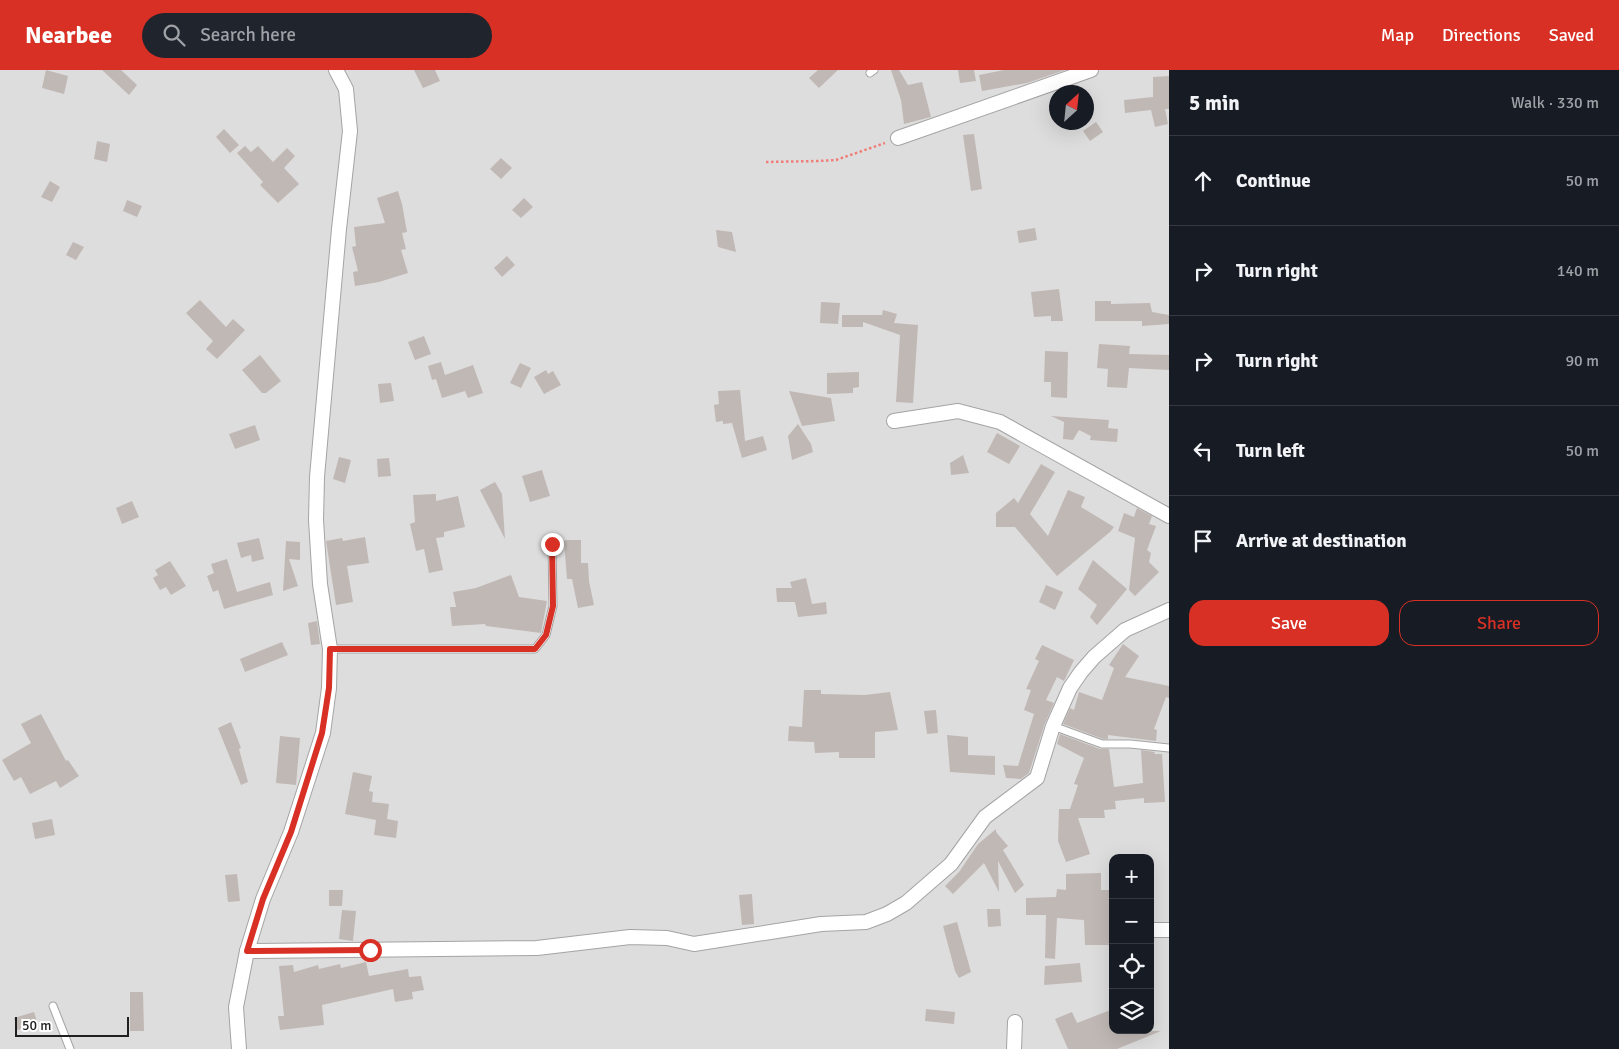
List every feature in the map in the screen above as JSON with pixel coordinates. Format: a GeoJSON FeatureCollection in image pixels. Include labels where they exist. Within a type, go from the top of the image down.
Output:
{"type":"FeatureCollection","features":[{"type":"Feature","properties":{"kind":"street"},"geometry":{"type":"LineString","coordinates":[[238,1049],[236,1007],[247,951],[263,899],[291,832],[322,733],[329,688],[330,649],[320,584],[316,520],[317,477],[339,229],[350,131],[346,89],[336,70]]}},
{"type":"Feature","properties":{"kind":"street"},"geometry":{"type":"LineString","coordinates":[[898,138],[1091,70]]}},
{"type":"Feature","properties":{"kind":"street"},"geometry":{"type":"LineString","coordinates":[[894,421],[958,412],[1000,422],[1169,516]]}},
{"type":"Feature","properties":{"kind":"street"},"geometry":{"type":"LineString","coordinates":[[247,951],[536,948],[630,937],[667,938],[694,944],[821,924],[866,922],[887,914],[906,903],[952,864],[985,817],[1037,778],[1053,726],[1070,688],[1081,672],[1094,657],[1125,630],[1169,610]]}},
{"type":"Feature","properties":{"kind":"street"},"geometry":{"type":"LineString","coordinates":[[1154,930],[1169,930]]}},
{"type":"Feature","properties":{"kind":"street"},"geometry":{"type":"LineString","coordinates":[[1014,1049],[1015,1022]]}},
{"type":"Feature","properties":{"kind":"lane"},"geometry":{"type":"LineString","coordinates":[[330,649],[535,649],[546,635],[553,606],[552,544]]}},
{"type":"Feature","properties":{"kind":"lane"},"geometry":{"type":"LineString","coordinates":[[1053,726],[1102,744],[1130,744],[1169,748]]}},
{"type":"Feature","properties":{"kind":"lane"},"geometry":{"type":"LineString","coordinates":[[53,1006],[70,1049]]}},
{"type":"Feature","properties":{"kind":"path"},"geometry":{"type":"LineString","coordinates":[[766,162],[836,160],[898,138]]}},
{"type":"Feature","properties":{"kind":"shaded area"},"geometry":{"type":"Polygon","coordinates":[[[0,70],[1169,70],[1169,1049],[0,1049],[0,70]]]}},
{"type":"Feature","properties":{"kind":"building"},"geometry":{"type":"Polygon","coordinates":[[[46,70],[68,76],[64,94],[42,88],[46,70]]]}},
{"type":"Feature","properties":{"kind":"building"},"geometry":{"type":"Polygon","coordinates":[[[102,70],[121,70],[137,85],[129,95],[102,70]]]}},
{"type":"Feature","properties":{"kind":"building"},"geometry":{"type":"Polygon","coordinates":[[[414,70],[435,70],[440,81],[423,88],[414,70]]]}},
{"type":"Feature","properties":{"kind":"building"},"geometry":{"type":"Polygon","coordinates":[[[818,70],[838,70],[819,88],[809,78],[818,70]]]}},
{"type":"Feature","properties":{"kind":"building"},"geometry":{"type":"Polygon","coordinates":[[[891,70],[899,70],[908,85],[922,82],[931,117],[904,124],[901,100],[891,70]]]}},
{"type":"Feature","properties":{"kind":"building"},"geometry":{"type":"Polygon","coordinates":[[[958,70],[974,70],[976,81],[960,83],[958,70]]]}},
{"type":"Feature","properties":{"kind":"building"},"geometry":{"type":"Polygon","coordinates":[[[1004,70],[1065,70],[1027,83],[982,91],[979,75],[1004,70]]]}},
{"type":"Feature","properties":{"kind":"building"},"geometry":{"type":"Polygon","coordinates":[[[1169,76],[1169,109],[1165,109],[1168,124],[1155,127],[1151,110],[1125,113],[1124,100],[1153,97],[1153,77],[1169,76]]]}},
{"type":"Feature","properties":{"kind":"building"},"geometry":{"type":"Polygon","coordinates":[[[1096,122],[1103,132],[1090,141],[1083,131],[1094,130],[1094,123],[1096,122]]]}},
{"type":"Feature","properties":{"kind":"building"},"geometry":{"type":"Polygon","coordinates":[[[224,129],[239,145],[230,153],[216,137],[224,129]]]}},
{"type":"Feature","properties":{"kind":"building"},"geometry":{"type":"Polygon","coordinates":[[[974,134],[982,189],[971,191],[963,135],[974,134]]]}},
{"type":"Feature","properties":{"kind":"building"},"geometry":{"type":"Polygon","coordinates":[[[97,141],[110,144],[107,162],[94,159],[97,141]]]}},
{"type":"Feature","properties":{"kind":"building"},"geometry":{"type":"Polygon","coordinates":[[[245,146],[251,152],[258,146],[273,162],[287,148],[295,156],[284,168],[299,184],[278,203],[260,185],[263,182],[237,153],[245,146]]]}},
{"type":"Feature","properties":{"kind":"building"},"geometry":{"type":"Polygon","coordinates":[[[501,158],[512,168],[501,179],[490,169],[501,158]]]}},
{"type":"Feature","properties":{"kind":"building"},"geometry":{"type":"Polygon","coordinates":[[[50,181],[60,187],[52,202],[41,197],[50,181]]]}},
{"type":"Feature","properties":{"kind":"building"},"geometry":{"type":"Polygon","coordinates":[[[398,191],[407,232],[402,233],[406,249],[401,250],[408,273],[379,282],[355,286],[353,272],[358,271],[352,247],[356,246],[354,227],[385,223],[377,198],[398,191]]]}},
{"type":"Feature","properties":{"kind":"building"},"geometry":{"type":"Polygon","coordinates":[[[524,198],[533,207],[521,218],[512,210],[524,198]]]}},
{"type":"Feature","properties":{"kind":"building"},"geometry":{"type":"Polygon","coordinates":[[[127,200],[142,206],[137,217],[123,211],[127,200]]]}},
{"type":"Feature","properties":{"kind":"building"},"geometry":{"type":"Polygon","coordinates":[[[1035,228],[1037,240],[1019,243],[1017,231],[1035,228]]]}},
{"type":"Feature","properties":{"kind":"building"},"geometry":{"type":"Polygon","coordinates":[[[716,230],[732,232],[736,252],[718,247],[716,230]]]}},
{"type":"Feature","properties":{"kind":"building"},"geometry":{"type":"Polygon","coordinates":[[[73,242],[84,247],[76,260],[66,255],[73,242]]]}},
{"type":"Feature","properties":{"kind":"building"},"geometry":{"type":"Polygon","coordinates":[[[507,256],[515,265],[502,277],[494,268],[507,256]]]}},
{"type":"Feature","properties":{"kind":"building"},"geometry":{"type":"Polygon","coordinates":[[[1059,289],[1063,321],[1051,321],[1051,316],[1034,317],[1031,292],[1059,289]]]}},
{"type":"Feature","properties":{"kind":"building"},"geometry":{"type":"Polygon","coordinates":[[[200,300],[226,327],[233,319],[245,330],[217,359],[206,349],[213,341],[186,313],[200,300]]]}},
{"type":"Feature","properties":{"kind":"building"},"geometry":{"type":"Polygon","coordinates":[[[1095,301],[1111,301],[1111,304],[1150,303],[1152,312],[1169,315],[1169,324],[1142,326],[1142,321],[1095,321],[1095,301]]]}},
{"type":"Feature","properties":{"kind":"building"},"geometry":{"type":"Polygon","coordinates":[[[821,302],[840,303],[838,324],[820,323],[821,302]]]}},
{"type":"Feature","properties":{"kind":"building"},"geometry":{"type":"Polygon","coordinates":[[[883,310],[897,314],[894,323],[918,325],[913,403],[896,402],[900,335],[863,322],[863,327],[842,327],[842,315],[882,315],[883,310]]]}},
{"type":"Feature","properties":{"kind":"building"},"geometry":{"type":"Polygon","coordinates":[[[424,336],[431,354],[415,360],[408,342],[424,336]]]}},
{"type":"Feature","properties":{"kind":"building"},"geometry":{"type":"Polygon","coordinates":[[[1099,344],[1130,346],[1129,354],[1169,355],[1169,370],[1129,368],[1127,388],[1107,387],[1108,369],[1097,368],[1099,344]]]}},
{"type":"Feature","properties":{"kind":"building"},"geometry":{"type":"Polygon","coordinates":[[[1045,351],[1068,352],[1067,398],[1051,397],[1051,382],[1044,382],[1045,351]]]}},
{"type":"Feature","properties":{"kind":"building"},"geometry":{"type":"Polygon","coordinates":[[[260,355],[281,381],[266,393],[262,393],[242,370],[260,355]]]}},
{"type":"Feature","properties":{"kind":"building"},"geometry":{"type":"Polygon","coordinates":[[[441,362],[445,375],[473,365],[483,393],[468,398],[465,391],[442,398],[436,379],[432,380],[428,366],[441,362]]]}},
{"type":"Feature","properties":{"kind":"building"},"geometry":{"type":"Polygon","coordinates":[[[520,363],[531,368],[521,388],[510,383],[520,363]]]}},
{"type":"Feature","properties":{"kind":"building"},"geometry":{"type":"Polygon","coordinates":[[[546,370],[548,374],[553,371],[561,385],[544,394],[534,377],[546,370]]]}},
{"type":"Feature","properties":{"kind":"building"},"geometry":{"type":"Polygon","coordinates":[[[859,372],[859,387],[853,388],[853,393],[827,394],[827,373],[859,372]]]}},
{"type":"Feature","properties":{"kind":"building"},"geometry":{"type":"Polygon","coordinates":[[[391,383],[394,401],[380,403],[378,384],[391,383]]]}},
{"type":"Feature","properties":{"kind":"building"},"geometry":{"type":"Polygon","coordinates":[[[740,390],[745,441],[763,436],[767,450],[742,458],[732,423],[723,424],[723,421],[716,422],[714,405],[719,404],[718,391],[740,390]]]}},
{"type":"Feature","properties":{"kind":"building"},"geometry":{"type":"Polygon","coordinates":[[[789,391],[831,398],[835,421],[802,426],[789,391]]]}},
{"type":"Feature","properties":{"kind":"building"},"geometry":{"type":"Polygon","coordinates":[[[1051,416],[1109,420],[1108,428],[1118,429],[1117,442],[1090,440],[1091,436],[1079,430],[1073,440],[1063,439],[1064,422],[1051,416]]]}},
{"type":"Feature","properties":{"kind":"building"},"geometry":{"type":"Polygon","coordinates":[[[798,424],[811,444],[813,452],[792,460],[788,436],[798,424]]]}},
{"type":"Feature","properties":{"kind":"building"},"geometry":{"type":"Polygon","coordinates":[[[255,425],[260,440],[235,449],[229,434],[255,425]]]}},
{"type":"Feature","properties":{"kind":"building"},"geometry":{"type":"Polygon","coordinates":[[[997,433],[1020,446],[1009,464],[987,452],[997,433]]]}},
{"type":"Feature","properties":{"kind":"building"},"geometry":{"type":"Polygon","coordinates":[[[963,455],[969,473],[951,475],[950,463],[963,455]]]}},
{"type":"Feature","properties":{"kind":"building"},"geometry":{"type":"Polygon","coordinates":[[[339,457],[351,460],[345,483],[333,479],[339,457]]]}},
{"type":"Feature","properties":{"kind":"building"},"geometry":{"type":"Polygon","coordinates":[[[389,458],[391,476],[378,477],[377,459],[389,458]]]}},
{"type":"Feature","properties":{"kind":"building"},"geometry":{"type":"Polygon","coordinates":[[[1041,464],[1055,472],[1030,514],[1048,536],[1068,490],[1085,497],[1081,507],[1114,527],[1057,576],[1015,527],[996,527],[996,513],[1014,498],[1018,503],[1041,464]]]}},
{"type":"Feature","properties":{"kind":"building"},"geometry":{"type":"Polygon","coordinates":[[[542,470],[550,496],[530,502],[522,476],[542,470]]]}},
{"type":"Feature","properties":{"kind":"building"},"geometry":{"type":"Polygon","coordinates":[[[495,482],[502,494],[505,539],[480,490],[495,482]]]}},
{"type":"Feature","properties":{"kind":"building"},"geometry":{"type":"Polygon","coordinates":[[[436,494],[436,501],[458,496],[465,527],[444,532],[444,537],[436,538],[443,570],[429,573],[424,549],[416,551],[410,524],[415,522],[413,495],[436,494]]]}},
{"type":"Feature","properties":{"kind":"building"},"geometry":{"type":"Polygon","coordinates":[[[132,501],[139,517],[122,524],[116,508],[132,501]]]}},
{"type":"Feature","properties":{"kind":"building"},"geometry":{"type":"Polygon","coordinates":[[[1137,508],[1152,516],[1149,524],[1156,526],[1147,550],[1151,553],[1149,562],[1159,572],[1135,596],[1129,590],[1135,538],[1118,531],[1124,513],[1134,517],[1137,508]]]}},
{"type":"Feature","properties":{"kind":"building"},"geometry":{"type":"Polygon","coordinates":[[[365,537],[369,563],[347,566],[353,602],[336,605],[326,541],[342,538],[343,541],[365,537]]]}},
{"type":"Feature","properties":{"kind":"building"},"geometry":{"type":"Polygon","coordinates":[[[259,538],[264,559],[252,562],[251,555],[241,558],[237,543],[259,538]]]}},
{"type":"Feature","properties":{"kind":"building"},"geometry":{"type":"Polygon","coordinates":[[[581,540],[581,563],[588,563],[589,581],[594,605],[578,608],[572,579],[567,579],[564,541],[581,540]]]}},
{"type":"Feature","properties":{"kind":"building"},"geometry":{"type":"Polygon","coordinates":[[[286,541],[300,542],[300,560],[289,559],[298,586],[283,591],[286,541]]]}},
{"type":"Feature","properties":{"kind":"building"},"geometry":{"type":"Polygon","coordinates":[[[227,559],[237,592],[270,582],[273,595],[224,609],[218,590],[213,592],[207,576],[214,573],[211,564],[227,559]]]}},
{"type":"Feature","properties":{"kind":"building"},"geometry":{"type":"Polygon","coordinates":[[[1093,560],[1127,589],[1097,625],[1090,617],[1097,605],[1078,589],[1093,560]]]}},
{"type":"Feature","properties":{"kind":"building"},"geometry":{"type":"Polygon","coordinates":[[[170,561],[186,586],[171,595],[166,587],[160,590],[153,578],[158,575],[155,570],[170,561]]]}},
{"type":"Feature","properties":{"kind":"building"},"geometry":{"type":"Polygon","coordinates":[[[511,575],[519,597],[547,601],[541,633],[486,626],[485,624],[452,626],[450,607],[456,607],[453,592],[476,588],[511,575]]]}},
{"type":"Feature","properties":{"kind":"building"},"geometry":{"type":"Polygon","coordinates":[[[806,578],[812,604],[826,602],[827,614],[798,617],[795,602],[777,602],[776,588],[792,588],[790,582],[806,578]]]}},
{"type":"Feature","properties":{"kind":"building"},"geometry":{"type":"Polygon","coordinates":[[[1046,585],[1063,592],[1055,610],[1039,602],[1046,585]]]}},
{"type":"Feature","properties":{"kind":"building"},"geometry":{"type":"Polygon","coordinates":[[[317,621],[320,644],[311,645],[308,623],[317,621]]]}},
{"type":"Feature","properties":{"kind":"building"},"geometry":{"type":"Polygon","coordinates":[[[282,642],[288,655],[245,672],[240,659],[282,642]]]}},
{"type":"Feature","properties":{"kind":"building"},"geometry":{"type":"Polygon","coordinates":[[[1123,644],[1139,656],[1125,677],[1169,686],[1169,698],[1166,697],[1154,729],[1157,730],[1156,741],[1108,735],[1108,739],[1103,739],[1063,724],[1070,708],[1074,710],[1079,692],[1102,700],[1114,668],[1109,665],[1123,644]]]}},
{"type":"Feature","properties":{"kind":"building"},"geometry":{"type":"Polygon","coordinates":[[[1042,645],[1074,660],[1064,681],[1057,677],[1046,700],[1054,703],[1045,723],[1029,773],[1021,779],[1006,778],[1003,765],[1018,766],[1034,714],[1024,710],[1031,690],[1026,689],[1039,661],[1035,659],[1042,645]]]}},
{"type":"Feature","properties":{"kind":"building"},"geometry":{"type":"Polygon","coordinates":[[[804,690],[821,690],[821,694],[865,695],[890,692],[898,730],[875,732],[875,758],[839,758],[839,752],[815,753],[814,742],[788,741],[789,726],[802,727],[804,690]]]}},
{"type":"Feature","properties":{"kind":"building"},"geometry":{"type":"Polygon","coordinates":[[[936,710],[938,733],[927,734],[924,711],[936,710]]]}},
{"type":"Feature","properties":{"kind":"building"},"geometry":{"type":"Polygon","coordinates":[[[41,714],[66,761],[68,760],[79,776],[60,788],[56,781],[30,794],[21,777],[14,781],[2,760],[31,743],[21,724],[41,714]]]}},
{"type":"Feature","properties":{"kind":"building"},"geometry":{"type":"Polygon","coordinates":[[[231,722],[241,748],[239,749],[248,782],[241,785],[218,728],[231,722]]]}},
{"type":"Feature","properties":{"kind":"building"},"geometry":{"type":"Polygon","coordinates":[[[1060,734],[1100,749],[1109,749],[1114,787],[1143,783],[1141,750],[1162,754],[1165,802],[1144,803],[1144,798],[1115,801],[1116,809],[1104,810],[1105,818],[1078,818],[1090,854],[1066,862],[1058,841],[1059,809],[1070,809],[1078,785],[1074,784],[1084,758],[1057,744],[1060,734]]]}},
{"type":"Feature","properties":{"kind":"building"},"geometry":{"type":"Polygon","coordinates":[[[947,735],[968,737],[968,755],[995,756],[995,775],[950,772],[947,735]]]}},
{"type":"Feature","properties":{"kind":"building"},"geometry":{"type":"Polygon","coordinates":[[[280,736],[300,738],[296,785],[276,783],[280,736]]]}},
{"type":"Feature","properties":{"kind":"building"},"geometry":{"type":"Polygon","coordinates":[[[353,772],[372,776],[369,791],[373,792],[372,802],[389,804],[387,819],[398,821],[396,838],[374,835],[376,820],[345,814],[353,772]]]}},
{"type":"Feature","properties":{"kind":"building"},"geometry":{"type":"Polygon","coordinates":[[[52,819],[55,835],[35,839],[32,823],[52,819]]]}},
{"type":"Feature","properties":{"kind":"building"},"geometry":{"type":"Polygon","coordinates":[[[996,829],[996,832],[1008,846],[1003,850],[1024,885],[1015,893],[998,861],[999,892],[984,863],[953,894],[945,886],[959,872],[978,844],[996,829]]]}},
{"type":"Feature","properties":{"kind":"building"},"geometry":{"type":"Polygon","coordinates":[[[1101,873],[1101,890],[1109,890],[1109,945],[1085,945],[1084,920],[1057,918],[1055,959],[1045,958],[1046,915],[1026,915],[1026,898],[1056,897],[1057,889],[1066,890],[1066,874],[1101,873]]]}},
{"type":"Feature","properties":{"kind":"building"},"geometry":{"type":"Polygon","coordinates":[[[237,874],[240,901],[228,902],[225,875],[237,874]]]}},
{"type":"Feature","properties":{"kind":"building"},"geometry":{"type":"Polygon","coordinates":[[[329,890],[343,890],[342,906],[329,906],[329,890]]]}},
{"type":"Feature","properties":{"kind":"building"},"geometry":{"type":"Polygon","coordinates":[[[752,894],[754,924],[742,925],[739,895],[752,894]]]}},
{"type":"Feature","properties":{"kind":"building"},"geometry":{"type":"Polygon","coordinates":[[[987,909],[1000,909],[1001,926],[988,927],[987,909]]]}},
{"type":"Feature","properties":{"kind":"building"},"geometry":{"type":"Polygon","coordinates":[[[342,910],[356,911],[353,941],[339,939],[342,910]]]}},
{"type":"Feature","properties":{"kind":"building"},"geometry":{"type":"Polygon","coordinates":[[[957,922],[971,972],[959,978],[955,971],[943,926],[957,922]]]}},
{"type":"Feature","properties":{"kind":"building"},"geometry":{"type":"Polygon","coordinates":[[[366,962],[369,976],[408,969],[409,977],[421,976],[424,990],[412,992],[413,999],[395,1002],[393,989],[322,1005],[324,1025],[280,1030],[278,1016],[284,1016],[279,966],[293,965],[294,972],[318,965],[319,969],[340,964],[341,968],[366,962]]]}},
{"type":"Feature","properties":{"kind":"building"},"geometry":{"type":"Polygon","coordinates":[[[1080,963],[1082,982],[1044,985],[1045,966],[1080,963]]]}},
{"type":"Feature","properties":{"kind":"building"},"geometry":{"type":"Polygon","coordinates":[[[130,992],[143,992],[144,1031],[130,1031],[130,992]]]}},
{"type":"Feature","properties":{"kind":"building"},"geometry":{"type":"Polygon","coordinates":[[[926,1009],[955,1012],[954,1024],[925,1021],[926,1009]]]}},
{"type":"Feature","properties":{"kind":"building"},"geometry":{"type":"Polygon","coordinates":[[[1109,1011],[1109,1034],[1154,1034],[1117,1049],[1068,1049],[1055,1019],[1072,1012],[1077,1023],[1109,1011]]]}},
{"type":"Feature","properties":{"kind":"building"},"geometry":{"type":"Polygon","coordinates":[[[34,1012],[38,1025],[17,1030],[14,1018],[34,1012]]]}},
{"type":"Feature","properties":{"kind":"route"},"geometry":{"type":"LineString","coordinates":[[370,950],[247,951],[263,899],[291,832],[322,733],[329,688],[330,649],[535,649],[546,635],[553,606],[552,544]]}}]}
